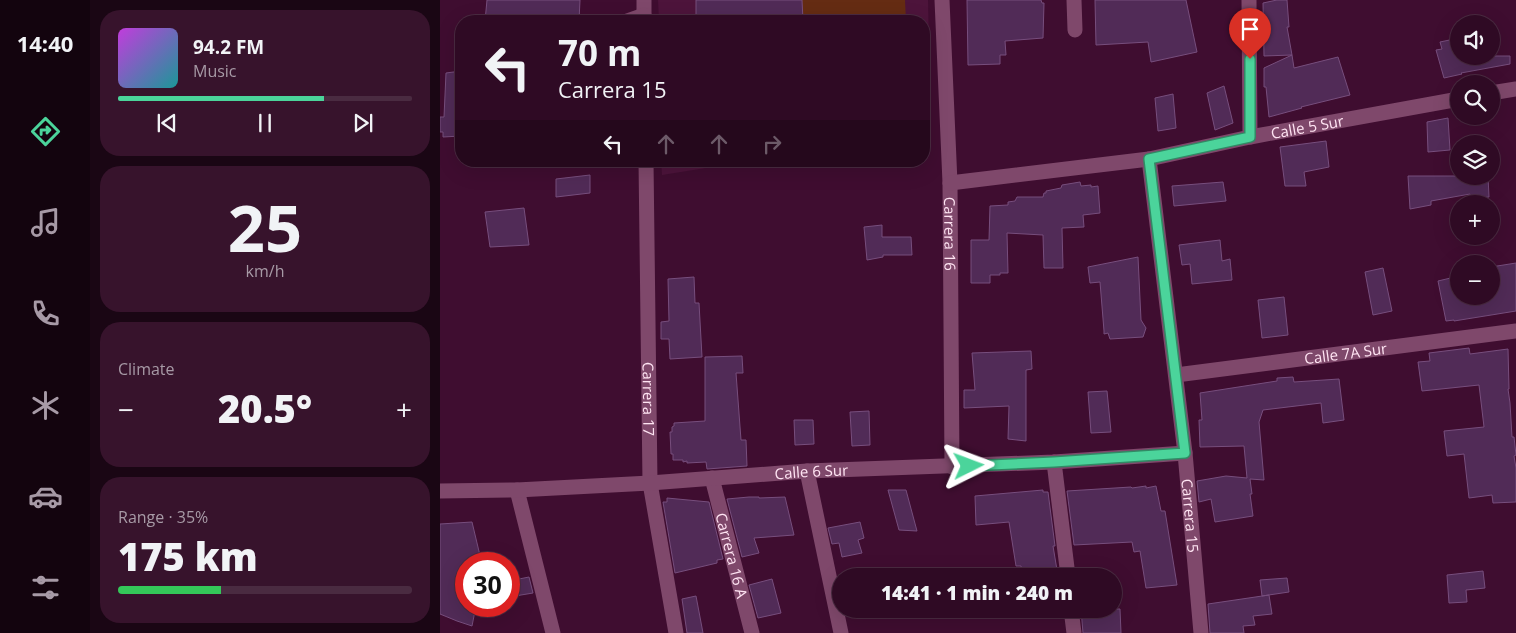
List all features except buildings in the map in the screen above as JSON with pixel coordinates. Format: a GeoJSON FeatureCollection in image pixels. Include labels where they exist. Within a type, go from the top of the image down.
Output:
{"type":"FeatureCollection","features":[{"type":"Feature","properties":{"kind":"street"},"geometry":{"type":"LineString","coordinates":[[644,0],[644,15]]}},
{"type":"Feature","properties":{"kind":"street","name":"Carrera 16"},"geometry":{"type":"LineString","coordinates":[[942,0],[950,183],[952,467]]}},
{"type":"Feature","properties":{"kind":"street"},"geometry":{"type":"LineString","coordinates":[[1074,0],[1075,30]]}},
{"type":"Feature","properties":{"kind":"street"},"geometry":{"type":"LineString","coordinates":[[1249,0],[1250,137]]}},
{"type":"Feature","properties":{"kind":"street"},"geometry":{"type":"LineString","coordinates":[[1500,92],[1516,89]]}},
{"type":"Feature","properties":{"kind":"street","name":"Calle 5 Sur"},"geometry":{"type":"LineString","coordinates":[[950,183],[1149,159],[1250,137],[1450,101]]}},
{"type":"Feature","properties":{"kind":"street","name":"Carrera 15"},"geometry":{"type":"LineString","coordinates":[[1149,159],[1185,453],[1201,633]]}},
{"type":"Feature","properties":{"kind":"street","name":"Carrera 17"},"geometry":{"type":"LineString","coordinates":[[646,167],[650,483],[676,633]]}},
{"type":"Feature","properties":{"kind":"street","name":"Calle 7A Sur"},"geometry":{"type":"LineString","coordinates":[[1176,375],[1516,331]]}},
{"type":"Feature","properties":{"kind":"street","name":"Calle 6 Sur"},"geometry":{"type":"LineString","coordinates":[[440,491],[517,490],[650,483],[807,471],[952,467],[1185,453]]}},
{"type":"Feature","properties":{"kind":"street"},"geometry":{"type":"LineString","coordinates":[[1054,462],[1067,568]]}},
{"type":"Feature","properties":{"kind":"street"},"geometry":{"type":"LineString","coordinates":[[807,471],[841,633]]}},
{"type":"Feature","properties":{"kind":"street","name":"Carrera 16 A"},"geometry":{"type":"LineString","coordinates":[[712,478],[752,633]]}},
{"type":"Feature","properties":{"kind":"street"},"geometry":{"type":"LineString","coordinates":[[517,490],[553,633]]}},
{"type":"Feature","properties":{"kind":"street"},"geometry":{"type":"LineString","coordinates":[[1073,618],[1074,633]]}},
{"type":"Feature","properties":{"kind":"shaded area"},"geometry":{"type":"Polygon","coordinates":[[[658,0],[928,0],[928,15],[659,15],[658,0]]]}},
{"type":"Feature","properties":{"kind":"shaded area"},"geometry":{"type":"Polygon","coordinates":[[[696,0],[905,0],[906,15],[696,15],[696,0]]]}},
{"type":"Feature","properties":{"kind":"shaded area"},"geometry":{"type":"Polygon","coordinates":[[[930,88],[931,132],[930,132],[930,88]]]}},
{"type":"Feature","properties":{"kind":"shaded area"},"geometry":{"type":"Polygon","coordinates":[[[661,167],[712,167],[662,175],[661,167]]]}},
{"type":"Feature","properties":{"kind":"route"},"geometry":{"type":"LineString","coordinates":[[969,466],[1185,453],[1149,159],[1250,137],[1250,59]]}}]}
